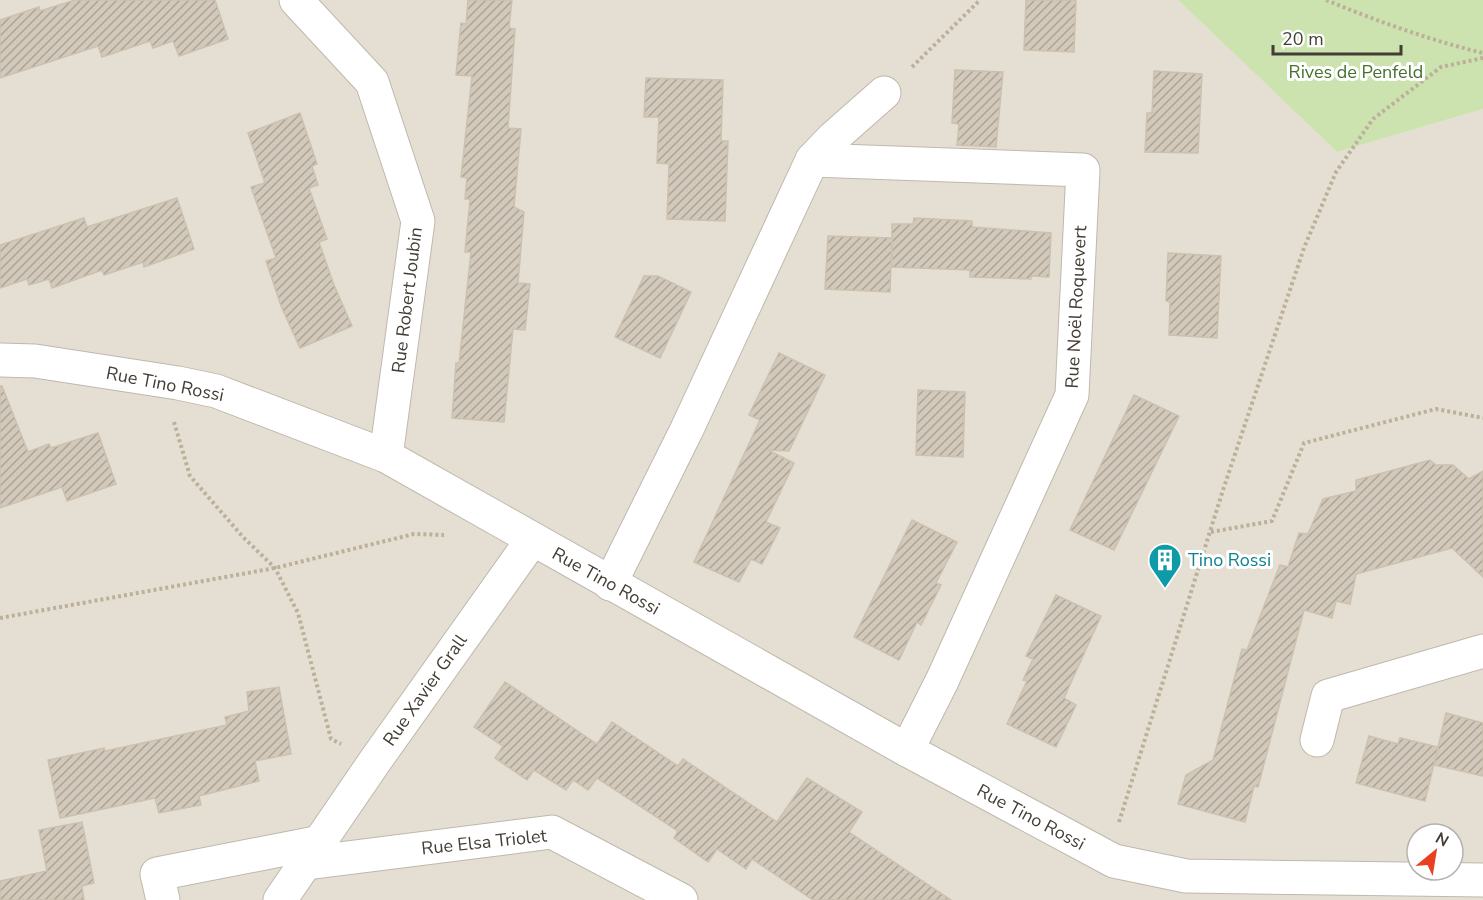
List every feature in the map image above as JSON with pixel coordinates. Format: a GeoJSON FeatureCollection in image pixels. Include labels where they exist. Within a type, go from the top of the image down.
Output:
{"type":"FeatureCollection","features":[{"type":"Feature","properties":{"kind":"street","name":"Rue Robert Joubin"},"geometry":{"type":"LineString","coordinates":[[296,0],[372,82],[418,221],[386,456]]}},
{"type":"Feature","properties":{"kind":"street"},"geometry":{"type":"LineString","coordinates":[[610,584],[687,429],[812,160],[884,93]]}},
{"type":"Feature","properties":{"kind":"street","name":"Rue Noël Roquevert"},"geometry":{"type":"LineString","coordinates":[[812,160],[1083,170],[1072,395],[942,681],[907,750]]}},
{"type":"Feature","properties":{"kind":"street","name":"Rue Tino Rossi"},"geometry":{"type":"LineString","coordinates":[[0,360],[35,361],[216,391],[386,456],[907,750],[1114,861],[1186,888],[1483,880]]}},
{"type":"Feature","properties":{"kind":"street","name":"Rue Xavier Grall"},"geometry":{"type":"LineString","coordinates":[[280,900],[375,760],[532,540]]}},
{"type":"Feature","properties":{"kind":"street"},"geometry":{"type":"LineString","coordinates":[[1317,740],[1328,696],[1483,651]]}},
{"type":"Feature","properties":{"kind":"street","name":"Rue Elsa Triolet"},"geometry":{"type":"LineString","coordinates":[[314,853],[552,832],[681,900]]}},
{"type":"Feature","properties":{"kind":"street"},"geometry":{"type":"LineString","coordinates":[[163,900],[158,874],[314,853]]}},
{"type":"Feature","properties":{"kind":"path"},"geometry":{"type":"LineString","coordinates":[[884,93],[980,0]]}},
{"type":"Feature","properties":{"kind":"path"},"geometry":{"type":"LineString","coordinates":[[1326,0],[1363,16],[1444,44],[1483,53]]}},
{"type":"Feature","properties":{"kind":"path"},"geometry":{"type":"LineString","coordinates":[[1114,861],[1118,825],[1211,532],[1304,248],[1336,172],[1373,119],[1441,67],[1483,58]]}},
{"type":"Feature","properties":{"kind":"path"},"geometry":{"type":"LineString","coordinates":[[178,383],[172,416],[190,476],[243,537],[275,568],[298,613],[331,739],[375,760]]}},
{"type":"Feature","properties":{"kind":"path"},"geometry":{"type":"LineString","coordinates":[[1211,532],[1272,521],[1304,443],[1436,409],[1483,417]]}},
{"type":"Feature","properties":{"kind":"path"},"geometry":{"type":"LineString","coordinates":[[0,618],[275,568],[414,534],[449,536]]}},
{"type":"Feature","properties":{"kind":"shaded area"},"geometry":{"type":"Polygon","coordinates":[[[0,0],[1178,0],[1337,152],[1483,109],[1483,900],[0,900],[0,0]]]}},
{"type":"Feature","properties":{"kind":"green space","name":"Rives de Penfeld"},"geometry":{"type":"Polygon","coordinates":[[[1178,0],[1483,0],[1483,109],[1337,152],[1178,0]]]}},
{"type":"Feature","properties":{"kind":"building"},"geometry":{"type":"Polygon","coordinates":[[[75,0],[215,0],[228,39],[179,56],[173,41],[153,48],[150,41],[102,57],[98,46],[0,78],[0,20],[39,7],[40,11],[75,0]]]}},
{"type":"Feature","properties":{"kind":"building"},"geometry":{"type":"Polygon","coordinates":[[[468,0],[512,0],[509,28],[515,29],[508,128],[521,129],[514,207],[524,212],[518,283],[530,284],[525,330],[513,329],[504,422],[452,418],[456,363],[459,363],[471,252],[465,252],[470,199],[465,199],[467,178],[461,177],[472,76],[456,75],[461,23],[466,24],[468,0]]]}},
{"type":"Feature","properties":{"kind":"building"},"geometry":{"type":"Polygon","coordinates":[[[1026,0],[1076,0],[1074,52],[1024,50],[1026,0]]]}},
{"type":"Feature","properties":{"kind":"building"},"geometry":{"type":"Polygon","coordinates":[[[955,70],[1003,72],[996,147],[957,145],[959,124],[952,123],[955,70]]]}},
{"type":"Feature","properties":{"kind":"building"},"geometry":{"type":"Polygon","coordinates":[[[1154,71],[1202,74],[1198,153],[1145,152],[1147,113],[1152,113],[1154,71]]]}},
{"type":"Feature","properties":{"kind":"building"},"geometry":{"type":"Polygon","coordinates":[[[646,78],[723,80],[721,141],[728,141],[725,221],[667,219],[669,164],[657,163],[659,117],[644,117],[646,78]]]}},
{"type":"Feature","properties":{"kind":"building"},"geometry":{"type":"Polygon","coordinates":[[[300,113],[317,164],[312,166],[318,185],[309,188],[327,239],[319,242],[352,326],[300,348],[281,306],[266,261],[276,258],[251,187],[265,183],[248,133],[300,113]]]}},
{"type":"Feature","properties":{"kind":"building"},"geometry":{"type":"Polygon","coordinates":[[[177,198],[194,249],[144,267],[143,262],[104,275],[102,270],[52,288],[49,279],[29,285],[27,279],[0,288],[0,245],[84,218],[87,227],[177,198]]]}},
{"type":"Feature","properties":{"kind":"building"},"geometry":{"type":"Polygon","coordinates":[[[914,218],[972,221],[972,227],[1051,233],[1049,277],[1031,276],[1031,279],[970,277],[970,270],[892,267],[892,224],[913,224],[914,218]]]}},
{"type":"Feature","properties":{"kind":"building"},"geometry":{"type":"Polygon","coordinates":[[[828,236],[892,238],[890,292],[825,289],[828,236]]]}},
{"type":"Feature","properties":{"kind":"building"},"geometry":{"type":"Polygon","coordinates":[[[1168,253],[1221,256],[1217,338],[1169,335],[1170,302],[1166,301],[1168,253]]]}},
{"type":"Feature","properties":{"kind":"building"},"geometry":{"type":"Polygon","coordinates":[[[644,276],[658,276],[691,292],[660,358],[615,337],[644,276]]]}},
{"type":"Feature","properties":{"kind":"building"},"geometry":{"type":"Polygon","coordinates":[[[779,353],[825,375],[789,451],[768,450],[794,463],[766,522],[780,528],[762,564],[751,559],[739,582],[694,562],[760,420],[749,415],[779,353]]]}},
{"type":"Feature","properties":{"kind":"building"},"geometry":{"type":"Polygon","coordinates":[[[0,386],[2,386],[28,452],[49,444],[51,448],[98,433],[116,484],[67,501],[62,487],[0,508],[0,386]]]}},
{"type":"Feature","properties":{"kind":"building"},"geometry":{"type":"Polygon","coordinates":[[[918,390],[965,392],[963,457],[916,455],[918,390]]]}},
{"type":"Feature","properties":{"kind":"building"},"geometry":{"type":"Polygon","coordinates":[[[1134,395],[1179,416],[1114,550],[1070,530],[1134,395]]]}},
{"type":"Feature","properties":{"kind":"building"},"geometry":{"type":"Polygon","coordinates":[[[1430,460],[1436,465],[1453,465],[1469,479],[1483,471],[1483,577],[1452,548],[1356,574],[1350,604],[1336,601],[1332,618],[1304,610],[1258,787],[1254,786],[1245,822],[1178,804],[1186,775],[1213,760],[1242,649],[1247,650],[1280,565],[1288,567],[1299,533],[1308,534],[1323,499],[1356,491],[1356,480],[1430,460]]]}},
{"type":"Feature","properties":{"kind":"building"},"geometry":{"type":"Polygon","coordinates":[[[912,520],[957,542],[936,583],[941,585],[921,625],[917,622],[899,660],[854,637],[912,520]]]}},
{"type":"Feature","properties":{"kind":"building"},"geometry":{"type":"Polygon","coordinates":[[[1056,595],[1101,616],[1064,698],[1076,705],[1056,747],[1007,724],[1027,681],[1023,680],[1033,659],[1026,656],[1056,595]]]}},
{"type":"Feature","properties":{"kind":"building"},"geometry":{"type":"Polygon","coordinates":[[[505,682],[597,744],[612,722],[678,766],[683,759],[777,822],[807,778],[862,812],[849,832],[951,900],[813,900],[752,859],[746,869],[717,849],[708,862],[674,838],[678,831],[597,778],[588,790],[573,780],[566,790],[534,770],[527,780],[495,758],[503,746],[474,727],[505,682]]]}},
{"type":"Feature","properties":{"kind":"building"},"geometry":{"type":"Polygon","coordinates":[[[279,687],[291,754],[255,761],[259,781],[199,796],[201,805],[159,813],[155,798],[60,818],[48,760],[104,748],[105,751],[227,725],[225,717],[249,711],[247,692],[279,687]]]}},
{"type":"Feature","properties":{"kind":"building"},"geometry":{"type":"Polygon","coordinates":[[[1446,713],[1483,723],[1483,776],[1434,765],[1446,713]]]}},
{"type":"Feature","properties":{"kind":"building"},"geometry":{"type":"Polygon","coordinates":[[[1369,736],[1398,744],[1400,738],[1438,747],[1425,801],[1356,783],[1369,736]]]}},
{"type":"Feature","properties":{"kind":"building"},"geometry":{"type":"Polygon","coordinates":[[[82,822],[94,883],[82,886],[84,900],[0,900],[0,881],[47,871],[39,830],[82,822]]]}},
{"type":"Feature","properties":{"kind":"place","name":"Tino Rossi"},"geometry":{"type":"Point","coordinates":[1165,589]}}]}
